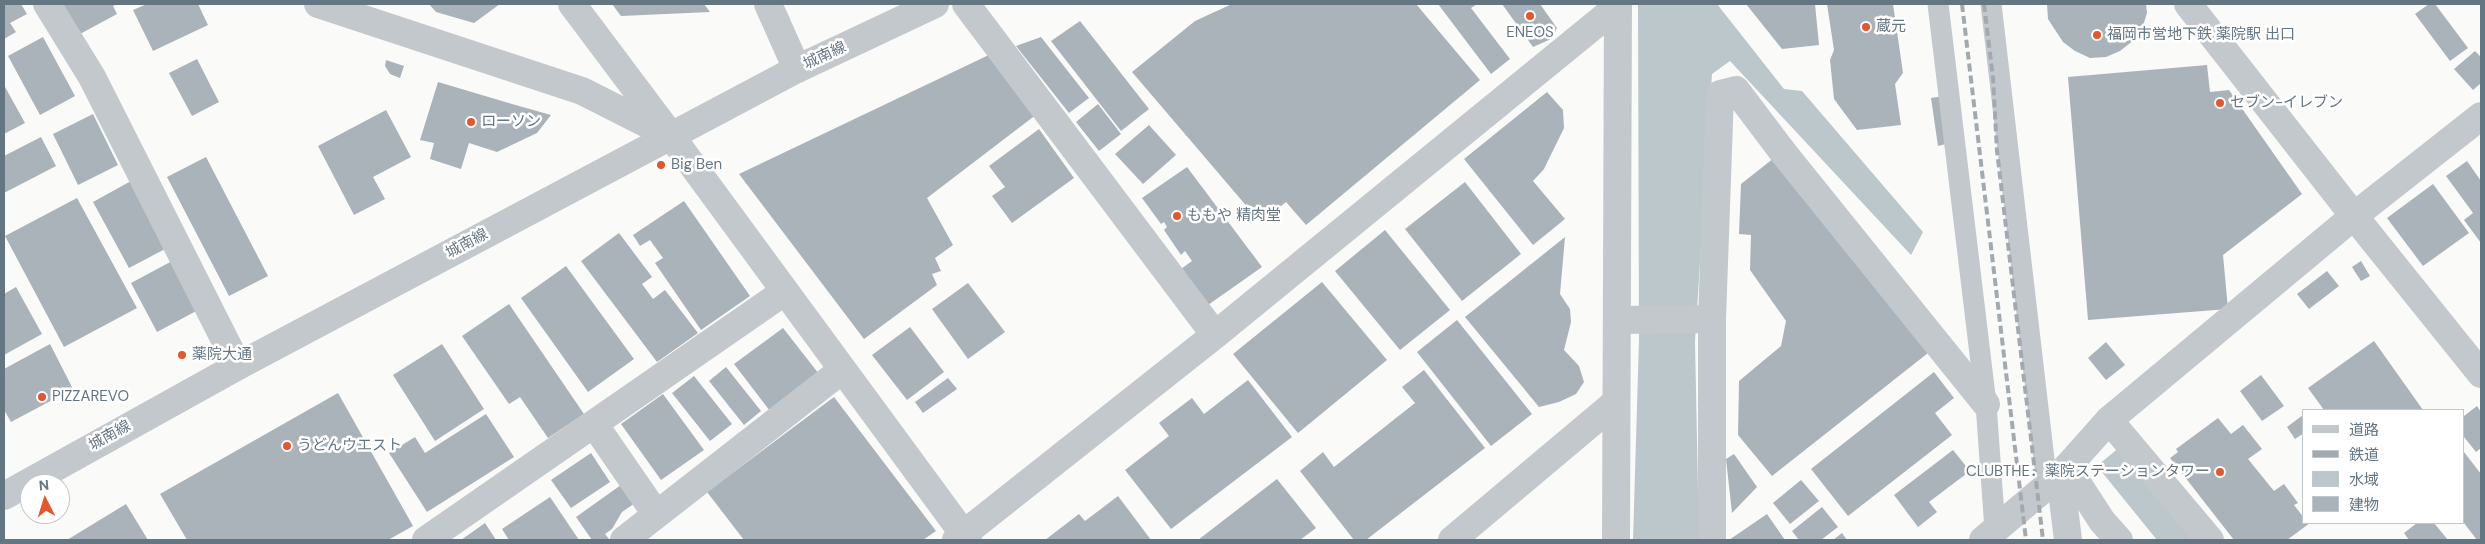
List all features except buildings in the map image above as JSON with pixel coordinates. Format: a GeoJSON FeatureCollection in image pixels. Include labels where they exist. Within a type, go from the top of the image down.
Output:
{"type":"FeatureCollection","features":[{"type":"Feature","properties":{"kind":"street"},"geometry":{"type":"LineString","coordinates":[[47,4],[92,77],[238,366]]}},
{"type":"Feature","properties":{"kind":"street"},"geometry":{"type":"LineString","coordinates":[[318,4],[582,90],[671,136]]}},
{"type":"Feature","properties":{"kind":"street"},"geometry":{"type":"LineString","coordinates":[[572,4],[671,136],[963,538],[1216,335],[1618,5]]}},
{"type":"Feature","properties":{"kind":"street"},"geometry":{"type":"LineString","coordinates":[[768,4],[797,69]]}},
{"type":"Feature","properties":{"kind":"street","name":"城南線"},"geometry":{"type":"LineString","coordinates":[[4,496],[238,366],[797,69],[935,4]]}},
{"type":"Feature","properties":{"kind":"street"},"geometry":{"type":"LineString","coordinates":[[966,4],[1216,335]]}},
{"type":"Feature","properties":{"kind":"street"},"geometry":{"type":"LineString","coordinates":[[1938,4],[1986,404],[1992,537]]}},
{"type":"Feature","properties":{"kind":"street"},"geometry":{"type":"LineString","coordinates":[[1991,4],[2068,540]]}},
{"type":"Feature","properties":{"kind":"street"},"geometry":{"type":"LineString","coordinates":[[2188,4],[2481,374]]}},
{"type":"Feature","properties":{"kind":"street"},"geometry":{"type":"LineString","coordinates":[[1616,540],[1615,403],[1626,319],[1618,5]]}},
{"type":"Feature","properties":{"kind":"street"},"geometry":{"type":"LineString","coordinates":[[1712,540],[1707,319],[1720,94],[1736,90],[1782,151],[1986,404]]}},
{"type":"Feature","properties":{"kind":"street"},"geometry":{"type":"LineString","coordinates":[[1992,537],[2058,476],[2109,420],[2354,216],[2481,116]]}},
{"type":"Feature","properties":{"kind":"street"},"geometry":{"type":"LineString","coordinates":[[426,540],[784,292]]}},
{"type":"Feature","properties":{"kind":"street"},"geometry":{"type":"LineString","coordinates":[[1626,319],[1707,319]]}},
{"type":"Feature","properties":{"kind":"street"},"geometry":{"type":"LineString","coordinates":[[624,540],[842,370]]}},
{"type":"Feature","properties":{"kind":"street"},"geometry":{"type":"LineString","coordinates":[[1452,540],[1615,403]]}},
{"type":"Feature","properties":{"kind":"street"},"geometry":{"type":"LineString","coordinates":[[2109,420],[2210,540]]}},
{"type":"Feature","properties":{"kind":"street"},"geometry":{"type":"LineString","coordinates":[[594,424],[656,514]]}},
{"type":"Feature","properties":{"kind":"street"},"geometry":{"type":"LineString","coordinates":[[2058,476],[2119,540]]}},
{"type":"Feature","properties":{"kind":"water"},"geometry":{"type":"Polygon","coordinates":[[[1638,4],[1717,4],[1784,89],[1802,91],[1923,232],[1911,255],[1730,61],[1712,74],[1695,341],[1699,540],[1633,540],[1639,340],[1638,4]]]}},
{"type":"Feature","properties":{"kind":"water"},"geometry":{"type":"Polygon","coordinates":[[[2121,446],[2198,540],[2157,540],[2097,466],[2121,446]]]}},
{"type":"Feature","properties":{"kind":"railway"},"geometry":{"type":"LineString","coordinates":[[1962,4],[2026,540]]}},
{"type":"Feature","properties":{"kind":"railway"},"geometry":{"type":"LineString","coordinates":[[1984,4],[1993,78],[1997,151],[2043,540]]}},
{"type":"Feature","properties":{"kind":"place","name":"ENEOS"},"geometry":{"type":"Point","coordinates":[1530,16]}},
{"type":"Feature","properties":{"kind":"place","name":"蔵元"},"geometry":{"type":"Point","coordinates":[1866,27]}},
{"type":"Feature","properties":{"kind":"place","name":"福岡市営地下鉄 薬院駅 出口"},"geometry":{"type":"Point","coordinates":[2097,35]}},
{"type":"Feature","properties":{"kind":"place","name":"セブン-イレブン"},"geometry":{"type":"Point","coordinates":[2220,103]}},
{"type":"Feature","properties":{"kind":"place","name":"ローソン"},"geometry":{"type":"Point","coordinates":[471,122]}},
{"type":"Feature","properties":{"kind":"place","name":"Big Ben"},"geometry":{"type":"Point","coordinates":[661,165]}},
{"type":"Feature","properties":{"kind":"place","name":"ももや 精肉堂"},"geometry":{"type":"Point","coordinates":[1177,216]}},
{"type":"Feature","properties":{"kind":"place","name":"薬院大通"},"geometry":{"type":"Point","coordinates":[182,355]}},
{"type":"Feature","properties":{"kind":"place","name":"PIZZAREVO"},"geometry":{"type":"Point","coordinates":[42,397]}},
{"type":"Feature","properties":{"kind":"place","name":"うどんウエスト"},"geometry":{"type":"Point","coordinates":[287,446]}},
{"type":"Feature","properties":{"kind":"place","name":"CLUBTHE．薬院ステーションタワー"},"geometry":{"type":"Point","coordinates":[2220,472]}}]}
